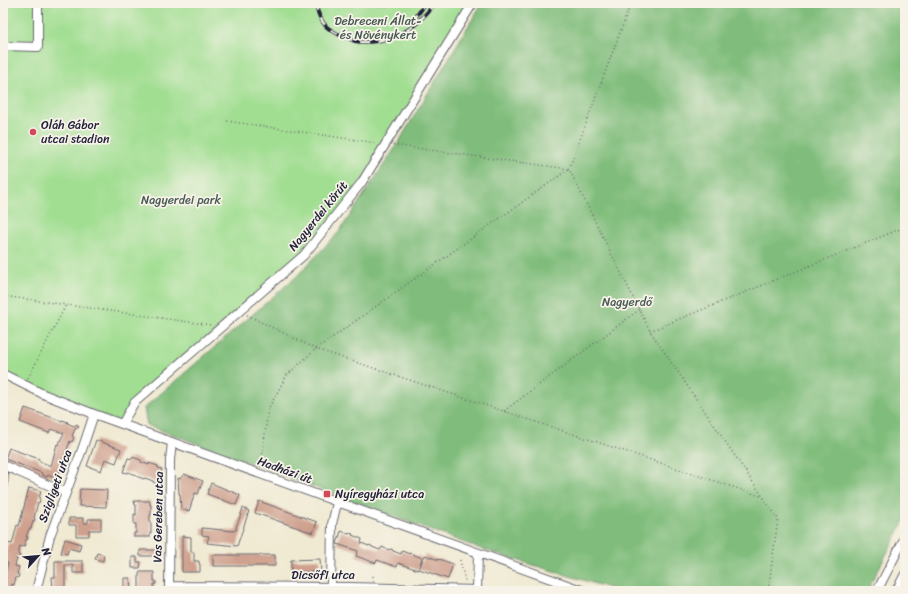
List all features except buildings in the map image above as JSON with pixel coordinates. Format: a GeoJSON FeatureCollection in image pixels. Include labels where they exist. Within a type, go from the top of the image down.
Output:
{"type":"FeatureCollection","features":[{"type":"Feature","properties":{"kind":"street"},"geometry":{"type":"LineString","coordinates":[[3,46],[38,47],[38,3]]}},
{"type":"Feature","properties":{"kind":"street","name":"Nagyerdei körút"},"geometry":{"type":"LineString","coordinates":[[122,424],[134,403],[304,255],[362,182],[473,3]]}},
{"type":"Feature","properties":{"kind":"street","name":"Hadházi út"},"geometry":{"type":"LineString","coordinates":[[3,374],[57,400],[94,414],[478,554],[584,591]]}},
{"type":"Feature","properties":{"kind":"street","name":"Szigligeti utca"},"geometry":{"type":"LineString","coordinates":[[36,591],[50,536],[94,414]]}},
{"type":"Feature","properties":{"kind":"street","name":"Vas Gereben utca"},"geometry":{"type":"LineString","coordinates":[[169,589],[170,460],[172,443]]}},
{"type":"Feature","properties":{"kind":"street"},"geometry":{"type":"LineString","coordinates":[[3,465],[66,493]]}},
{"type":"Feature","properties":{"kind":"street"},"geometry":{"type":"LineString","coordinates":[[331,587],[332,524],[338,503]]}},
{"type":"Feature","properties":{"kind":"street"},"geometry":{"type":"LineString","coordinates":[[877,591],[905,537]]}},
{"type":"Feature","properties":{"kind":"street"},"geometry":{"type":"LineString","coordinates":[[477,591],[478,554]]}},
{"type":"Feature","properties":{"kind":"street"},"geometry":{"type":"LineString","coordinates":[[896,591],[905,574]]}},
{"type":"Feature","properties":{"kind":"street","name":"Dicsőfi utca"},"geometry":{"type":"LineString","coordinates":[[169,589],[331,587],[477,591]]}},
{"type":"Feature","properties":{"kind":"path"},"geometry":{"type":"LineString","coordinates":[[260,474],[268,409],[287,376],[316,349],[569,169],[631,3]]}},
{"type":"Feature","properties":{"kind":"path"},"geometry":{"type":"LineString","coordinates":[[226,121],[569,169]]}},
{"type":"Feature","properties":{"kind":"path"},"geometry":{"type":"LineString","coordinates":[[569,169],[650,331],[778,519],[768,591]]}},
{"type":"Feature","properties":{"kind":"path"},"geometry":{"type":"LineString","coordinates":[[650,331],[905,227]]}},
{"type":"Feature","properties":{"kind":"path"},"geometry":{"type":"LineString","coordinates":[[3,296],[221,327]]}},
{"type":"Feature","properties":{"kind":"path"},"geometry":{"type":"LineString","coordinates":[[24,384],[66,305]]}},
{"type":"Feature","properties":{"kind":"path"},"geometry":{"type":"LineString","coordinates":[[504,411],[640,310]]}},
{"type":"Feature","properties":{"kind":"path"},"geometry":{"type":"LineString","coordinates":[[240,311],[316,349],[763,497]]}},
{"type":"Feature","properties":{"kind":"path"},"geometry":{"type":"LineString","coordinates":[[460,560],[467,590]]}},
{"type":"Feature","properties":{"kind":"green space","name":"Nagyerdei park"},"geometry":{"type":"Polygon","coordinates":[[[3,3],[473,3],[362,182],[304,255],[134,403],[122,424],[3,374],[3,3]]]}},
{"type":"Feature","properties":{"kind":"green space","name":"Nagyerdő"},"geometry":{"type":"Polygon","coordinates":[[[482,3],[905,3],[905,519],[867,591],[619,591],[484,550],[147,425],[144,408],[296,277],[339,232],[395,148],[482,3]]]}},
{"type":"Feature","properties":{"kind":"railway"},"geometry":{"type":"LineString","coordinates":[[315,3],[320,18],[328,28],[338,34],[360,42],[383,40],[409,29],[418,22],[435,3]]}},
{"type":"Feature","properties":{"kind":"railway"},"geometry":{"type":"LineString","coordinates":[[413,21],[425,3]]}},
{"type":"Feature","properties":{"kind":"place","name":"Oláh Gábor utcai stadion"},"geometry":{"type":"Point","coordinates":[33,132]}},
{"type":"Feature","properties":{"kind":"place","name":"Nyíregyházi utca"},"geometry":{"type":"Point","coordinates":[327,494]}},
{"type":"Feature","properties":{"kind":"park label","name":"Debreceni Állat- és Növénykert"},"geometry":{"type":"Point","coordinates":[378,28]}}]}
